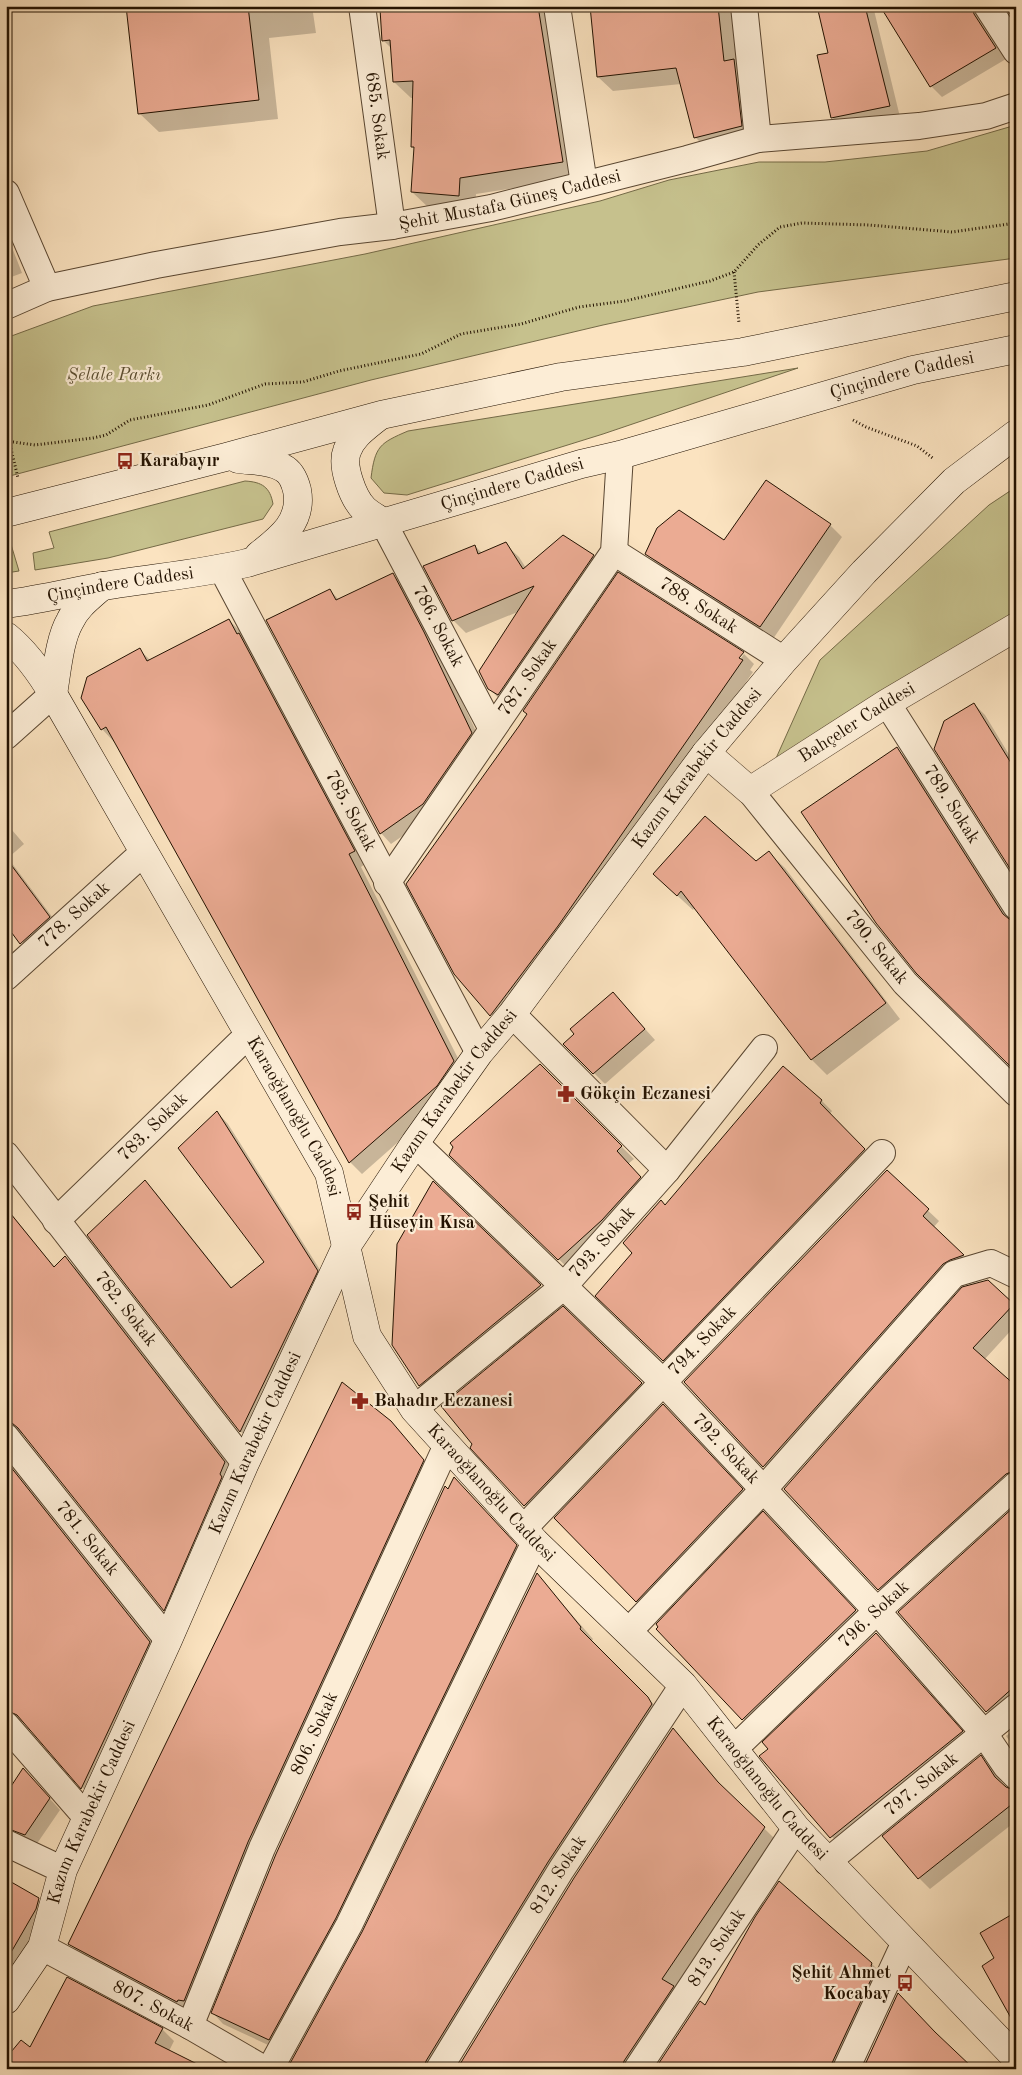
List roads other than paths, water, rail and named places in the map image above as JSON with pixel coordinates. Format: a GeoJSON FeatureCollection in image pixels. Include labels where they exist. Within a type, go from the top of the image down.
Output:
{"type":"FeatureCollection","features":[{"type":"Feature","properties":{"kind":"main road"},"geometry":{"type":"LineString","coordinates":[[6,513],[381,415],[561,377],[743,352],[1016,296]]}},
{"type":"Feature","properties":{"kind":"main road","name":"Çinçindere Caddesi"},"geometry":{"type":"LineString","coordinates":[[6,604],[34,601],[102,586],[235,566],[812,398],[913,370],[1016,349]]}},
{"type":"Feature","properties":{"kind":"main road"},"geometry":{"type":"LineString","coordinates":[[381,415],[356,435],[346,452],[347,475],[355,496],[364,509],[383,522]]}},
{"type":"Feature","properties":{"kind":"main road","name":"Kazım Karabekir Caddesi"},"geometry":{"type":"LineString","coordinates":[[6,2000],[42,1947],[63,1870],[168,1640],[245,1463],[346,1247],[415,1143],[479,1053],[512,1014],[706,753],[784,660],[864,572],[954,481],[1016,434]]}},
{"type":"Feature","properties":{"kind":"main road"},"geometry":{"type":"LineString","coordinates":[[226,457],[269,463],[285,468],[295,482],[299,501],[294,520],[282,537],[235,566]]}},
{"type":"Feature","properties":{"kind":"main road"},"geometry":{"type":"LineString","coordinates":[[53,694],[61,651],[69,622],[82,604],[102,586]]}},
{"type":"Feature","properties":{"kind":"main road","name":"Bahçeler Caddesi"},"geometry":{"type":"LineString","coordinates":[[750,791],[887,703],[1015,631]]}},
{"type":"Feature","properties":{"kind":"main road","name":"Karaoğlanoğlu Caddesi"},"geometry":{"type":"LineString","coordinates":[[6,636],[21,648],[39,671],[53,694],[329,1173],[367,1336],[414,1409],[529,1535],[683,1685],[796,1828],[1016,2058]]}},
{"type":"Feature","properties":{"kind":"main road"},"geometry":{"type":"LineString","coordinates":[[706,753],[750,791]]}},
{"type":"Feature","properties":{"kind":"street","name":"685. Sokak"},"geometry":{"type":"LineString","coordinates":[[362,6],[392,226]]}},
{"type":"Feature","properties":{"kind":"street"},"geometry":{"type":"LineString","coordinates":[[557,6],[584,184]]}},
{"type":"Feature","properties":{"kind":"street"},"geometry":{"type":"LineString","coordinates":[[744,6],[758,139]]}},
{"type":"Feature","properties":{"kind":"street"},"geometry":{"type":"LineString","coordinates":[[987,6],[1016,51]]}},
{"type":"Feature","properties":{"kind":"street","name":"Şehit Mustafa Güneş Caddesi"},"geometry":{"type":"LineString","coordinates":[[6,306],[48,288],[165,263],[491,208],[758,139],[919,126],[986,116],[1016,106]]}},
{"type":"Feature","properties":{"kind":"street"},"geometry":{"type":"LineString","coordinates":[[6,193],[48,288]]}},
{"type":"Feature","properties":{"kind":"street"},"geometry":{"type":"LineString","coordinates":[[614,552],[620,455]]}},
{"type":"Feature","properties":{"kind":"street","name":"786. Sokak"},"geometry":{"type":"LineString","coordinates":[[383,522],[492,730]]}},
{"type":"Feature","properties":{"kind":"street","name":"788. Sokak"},"geometry":{"type":"LineString","coordinates":[[614,552],[784,660]]}},
{"type":"Feature","properties":{"kind":"street","name":"787. Sokak"},"geometry":{"type":"LineString","coordinates":[[387,883],[614,552]]}},
{"type":"Feature","properties":{"kind":"street","name":"785. Sokak"},"geometry":{"type":"LineString","coordinates":[[235,566],[387,883],[479,1053]]}},
{"type":"Feature","properties":{"kind":"street"},"geometry":{"type":"LineString","coordinates":[[6,736],[53,694]]}},
{"type":"Feature","properties":{"kind":"street","name":"789. Sokak"},"geometry":{"type":"LineString","coordinates":[[887,703],[1016,906]]}},
{"type":"Feature","properties":{"kind":"street","name":"790. Sokak"},"geometry":{"type":"LineString","coordinates":[[750,791],[905,983],[1016,1093]]}},
{"type":"Feature","properties":{"kind":"street","name":"778. Sokak"},"geometry":{"type":"LineString","coordinates":[[6,977],[144,852]]}},
{"type":"Feature","properties":{"kind":"street"},"geometry":{"type":"LineString","coordinates":[[512,1014],[668,1170]]}},
{"type":"Feature","properties":{"kind":"street","name":"783. Sokak"},"geometry":{"type":"LineString","coordinates":[[56,1221],[249,1034]]}},
{"type":"Feature","properties":{"kind":"street","name":"793. Sokak"},"geometry":{"type":"LineString","coordinates":[[414,1409],[563,1287],[668,1170],[764,1048]]}},
{"type":"Feature","properties":{"kind":"street","name":"792. Sokak"},"geometry":{"type":"LineString","coordinates":[[415,1143],[663,1382],[877,1611],[983,1732],[1006,1766],[1016,1776]]}},
{"type":"Feature","properties":{"kind":"street","name":"794. Sokak"},"geometry":{"type":"LineString","coordinates":[[270,2069],[349,1925],[529,1535],[663,1382],[882,1153]]}},
{"type":"Feature","properties":{"kind":"street","name":"782. Sokak"},"geometry":{"type":"LineString","coordinates":[[6,1155],[245,1463]]}},
{"type":"Feature","properties":{"kind":"street"},"geometry":{"type":"LineString","coordinates":[[629,1631],[763,1490],[954,1274],[991,1263],[1016,1275]]}},
{"type":"Feature","properties":{"kind":"street","name":"781. Sokak"},"geometry":{"type":"LineString","coordinates":[[6,1437],[168,1640]]}},
{"type":"Feature","properties":{"kind":"street","name":"806. Sokak"},"geometry":{"type":"LineString","coordinates":[[190,2026],[262,1848],[447,1445]]}},
{"type":"Feature","properties":{"kind":"street","name":"796. Sokak"},"geometry":{"type":"LineString","coordinates":[[734,1749],[877,1611],[1016,1485]]}},
{"type":"Feature","properties":{"kind":"street","name":"812. Sokak"},"geometry":{"type":"LineString","coordinates":[[439,2069],[561,1870],[683,1685]]}},
{"type":"Feature","properties":{"kind":"street","name":"797. Sokak"},"geometry":{"type":"LineString","coordinates":[[827,1862],[983,1732],[1016,1707]]}},
{"type":"Feature","properties":{"kind":"street"},"geometry":{"type":"LineString","coordinates":[[6,1724],[87,1818]]}},
{"type":"Feature","properties":{"kind":"street","name":"813. Sokak"},"geometry":{"type":"LineString","coordinates":[[637,2069],[796,1828]]}},
{"type":"Feature","properties":{"kind":"street"},"geometry":{"type":"LineString","coordinates":[[6,1843],[63,1870]]}},
{"type":"Feature","properties":{"kind":"street"},"geometry":{"type":"LineString","coordinates":[[846,2069],[905,1942]]}},
{"type":"Feature","properties":{"kind":"street","name":"807. Sokak"},"geometry":{"type":"LineString","coordinates":[[42,1947],[190,2026],[264,2069]]}},
{"type":"Feature","properties":{"kind":"place","name":"Karabayır"},"geometry":{"type":"Point","coordinates":[125,461]}},
{"type":"Feature","properties":{"kind":"place","name":"Gökçin Eczanesi"},"geometry":{"type":"Point","coordinates":[566,1094]}},
{"type":"Feature","properties":{"kind":"place","name":"Şehit Hüseyin Kısa"},"geometry":{"type":"Point","coordinates":[354,1212]}},
{"type":"Feature","properties":{"kind":"place","name":"Bahadır Eczanesi"},"geometry":{"type":"Point","coordinates":[360,1401]}},
{"type":"Feature","properties":{"kind":"place","name":"Şehit Ahmet Kocabay"},"geometry":{"type":"Point","coordinates":[905,1983]}},
{"type":"Feature","properties":{"kind":"park label","name":"Şelale Parkı"},"geometry":{"type":"Point","coordinates":[114,375]}}]}
